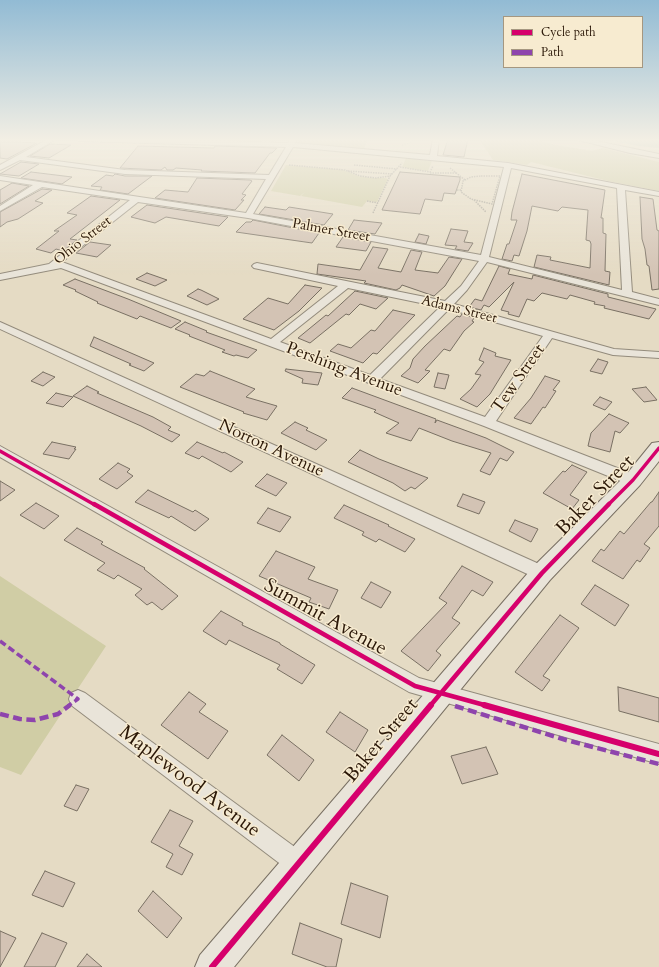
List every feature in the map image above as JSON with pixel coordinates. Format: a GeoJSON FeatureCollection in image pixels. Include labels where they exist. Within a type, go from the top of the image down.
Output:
{"type":"FeatureCollection","features":[{"type":"Feature","properties":{"kind":"street"},"geometry":{"type":"LineString","coordinates":[[0,209],[40,184]]}},
{"type":"Feature","properties":{"kind":"street","name":"Palmer Street"},"geometry":{"type":"LineString","coordinates":[[41,184],[248,216],[485,258],[659,302]]}},
{"type":"Feature","properties":{"kind":"street"},"geometry":{"type":"LineString","coordinates":[[248,216],[267,184]]}},
{"type":"Feature","properties":{"kind":"street"},"geometry":{"type":"LineString","coordinates":[[372,380],[469,282],[485,258],[503,184]]}},
{"type":"Feature","properties":{"kind":"street"},"geometry":{"type":"LineString","coordinates":[[606,184],[659,194]]}},
{"type":"Feature","properties":{"kind":"street"},"geometry":{"type":"LineString","coordinates":[[621,187],[627,294]]}},
{"type":"Feature","properties":{"kind":"street","name":"Ohio Street"},"geometry":{"type":"LineString","coordinates":[[0,277],[52,266],[138,198]]}},
{"type":"Feature","properties":{"kind":"street","name":"Pershing Avenue"},"geometry":{"type":"LineString","coordinates":[[52,266],[62,265],[74,269],[151,299],[488,423],[633,480]]}},
{"type":"Feature","properties":{"kind":"street","name":"Adams Street"},"geometry":{"type":"LineString","coordinates":[[257,266],[447,305],[613,352],[659,355]]}},
{"type":"Feature","properties":{"kind":"street"},"geometry":{"type":"LineString","coordinates":[[272,343],[345,285]]}},
{"type":"Feature","properties":{"kind":"street","name":"Norton Avenue"},"geometry":{"type":"LineString","coordinates":[[0,325],[542,573]]}},
{"type":"Feature","properties":{"kind":"street","name":"Tew Street"},"geometry":{"type":"LineString","coordinates":[[488,423],[550,334]]}},
{"type":"Feature","properties":{"kind":"street","name":"Baker Street"},"geometry":{"type":"LineString","coordinates":[[212,967],[542,573],[633,480],[659,448]]}},
{"type":"Feature","properties":{"kind":"street","name":"Summit Avenue"},"geometry":{"type":"LineString","coordinates":[[0,451],[415,686],[659,754]]}},
{"type":"Feature","properties":{"kind":"street","name":"Maplewood Avenue"},"geometry":{"type":"LineString","coordinates":[[78,699],[299,864]]}},
{"type":"Feature","properties":{"kind":"path"},"geometry":{"type":"LineString","coordinates":[[373,213],[386,184]]}},
{"type":"Feature","properties":{"kind":"path"},"geometry":{"type":"LineString","coordinates":[[462,184],[461,190],[465,196],[473,200],[492,204],[498,184]]}},
{"type":"Feature","properties":{"kind":"path"},"geometry":{"type":"LineString","coordinates":[[473,200],[490,215]]}},
{"type":"Feature","properties":{"kind":"path"},"geometry":{"type":"LineString","coordinates":[[367,201],[378,203]]}},
{"type":"Feature","properties":{"kind":"shaded area"},"geometry":{"type":"Polygon","coordinates":[[[275,184],[386,184],[377,202],[367,201],[362,207],[301,196],[305,192],[300,196],[271,191],[275,184]]]}},
{"type":"Feature","properties":{"kind":"shaded area"},"geometry":{"type":"Polygon","coordinates":[[[624,184],[659,184],[659,191],[624,184]]]}},
{"type":"Feature","properties":{"kind":"shaded area"},"geometry":{"type":"Polygon","coordinates":[[[0,576],[106,646],[21,775],[0,767],[0,576]]]}},
{"type":"Feature","properties":{"kind":"building"},"geometry":{"type":"Polygon","coordinates":[[[10,184],[29,186],[0,204],[0,190],[10,184]]]}},
{"type":"Feature","properties":{"kind":"building"},"geometry":{"type":"Polygon","coordinates":[[[94,184],[141,184],[128,194],[100,190],[102,187],[91,186],[94,184]]]}},
{"type":"Feature","properties":{"kind":"building"},"geometry":{"type":"Polygon","coordinates":[[[193,184],[250,184],[242,194],[246,195],[241,200],[244,200],[235,210],[155,198],[165,190],[188,192],[193,184]]]}},
{"type":"Feature","properties":{"kind":"building"},"geometry":{"type":"Polygon","coordinates":[[[394,184],[459,184],[455,194],[444,193],[442,201],[425,199],[420,214],[382,210],[394,184]]]}},
{"type":"Feature","properties":{"kind":"building"},"geometry":{"type":"Polygon","coordinates":[[[519,184],[575,184],[605,190],[601,218],[603,218],[603,233],[606,234],[605,271],[610,272],[609,285],[534,267],[537,255],[551,257],[550,260],[590,268],[591,244],[590,241],[586,240],[588,210],[562,207],[558,211],[532,206],[527,231],[519,256],[514,255],[512,261],[502,259],[517,220],[511,220],[519,184]]]}},
{"type":"Feature","properties":{"kind":"building"},"geometry":{"type":"Polygon","coordinates":[[[42,189],[52,190],[35,201],[43,203],[18,219],[7,222],[0,227],[0,212],[42,189]]]}},
{"type":"Feature","properties":{"kind":"building"},"geometry":{"type":"Polygon","coordinates":[[[91,196],[120,200],[70,239],[77,240],[63,251],[56,249],[51,253],[36,249],[59,231],[54,231],[77,215],[67,213],[91,196]]]}},
{"type":"Feature","properties":{"kind":"building"},"geometry":{"type":"Polygon","coordinates":[[[640,197],[653,199],[657,230],[659,231],[659,289],[652,290],[649,266],[647,265],[642,239],[640,197]]]}},
{"type":"Feature","properties":{"kind":"building"},"geometry":{"type":"Polygon","coordinates":[[[147,205],[228,217],[219,226],[166,217],[155,223],[131,217],[147,205]]]}},
{"type":"Feature","properties":{"kind":"building"},"geometry":{"type":"Polygon","coordinates":[[[265,207],[286,210],[289,207],[333,214],[324,225],[259,214],[265,207]]]}},
{"type":"Feature","properties":{"kind":"building"},"geometry":{"type":"Polygon","coordinates":[[[253,220],[319,233],[312,243],[236,232],[246,222],[251,222],[253,220]]]}},
{"type":"Feature","properties":{"kind":"building"},"geometry":{"type":"Polygon","coordinates":[[[354,220],[382,223],[375,234],[348,230],[354,220]]]}},
{"type":"Feature","properties":{"kind":"building"},"geometry":{"type":"Polygon","coordinates":[[[451,229],[468,231],[464,242],[473,243],[468,251],[455,249],[457,246],[445,245],[451,229]]]}},
{"type":"Feature","properties":{"kind":"building"},"geometry":{"type":"Polygon","coordinates":[[[419,234],[429,236],[426,244],[415,242],[419,234]]]}},
{"type":"Feature","properties":{"kind":"building"},"geometry":{"type":"Polygon","coordinates":[[[343,237],[371,242],[366,251],[336,247],[343,237]]]}},
{"type":"Feature","properties":{"kind":"building"},"geometry":{"type":"Polygon","coordinates":[[[90,242],[111,245],[97,257],[76,253],[90,242]]]}},
{"type":"Feature","properties":{"kind":"building"},"geometry":{"type":"Polygon","coordinates":[[[373,247],[388,249],[378,268],[401,272],[411,250],[422,252],[415,270],[438,273],[449,257],[462,259],[445,286],[434,296],[402,285],[396,290],[364,283],[366,281],[317,274],[318,264],[360,270],[373,247]]]}},
{"type":"Feature","properties":{"kind":"building"},"geometry":{"type":"Polygon","coordinates":[[[499,266],[510,269],[508,274],[532,279],[533,275],[608,294],[608,297],[656,309],[649,319],[604,308],[605,306],[594,304],[595,302],[570,295],[567,299],[542,293],[534,301],[527,299],[519,317],[501,310],[514,282],[489,307],[484,305],[481,310],[469,307],[475,299],[482,301],[499,266]]]}},
{"type":"Feature","properties":{"kind":"building"},"geometry":{"type":"Polygon","coordinates":[[[147,273],[167,280],[155,286],[136,279],[147,273]]]}},
{"type":"Feature","properties":{"kind":"building"},"geometry":{"type":"Polygon","coordinates":[[[75,279],[181,321],[171,328],[140,316],[137,319],[97,303],[98,302],[75,291],[76,290],[63,285],[75,279]]]}},
{"type":"Feature","properties":{"kind":"building"},"geometry":{"type":"Polygon","coordinates":[[[305,285],[322,288],[299,311],[274,330],[243,319],[268,298],[288,304],[305,285]]]}},
{"type":"Feature","properties":{"kind":"building"},"geometry":{"type":"Polygon","coordinates":[[[198,289],[219,299],[207,305],[187,296],[198,289]]]}},
{"type":"Feature","properties":{"kind":"building"},"geometry":{"type":"Polygon","coordinates":[[[355,291],[388,298],[376,309],[360,304],[349,315],[346,314],[310,343],[298,338],[326,315],[328,316],[355,291]]]}},
{"type":"Feature","properties":{"kind":"building"},"geometry":{"type":"Polygon","coordinates":[[[393,310],[415,315],[377,354],[373,353],[363,363],[330,351],[338,344],[351,348],[371,330],[375,331],[393,310]]]}},
{"type":"Feature","properties":{"kind":"building"},"geometry":{"type":"Polygon","coordinates":[[[462,314],[474,318],[472,321],[474,322],[464,331],[450,351],[444,349],[425,370],[430,371],[418,383],[401,376],[410,368],[413,359],[425,346],[457,316],[460,317],[462,314]]]}},
{"type":"Feature","properties":{"kind":"building"},"geometry":{"type":"Polygon","coordinates":[[[185,322],[207,331],[206,332],[257,350],[248,358],[222,352],[225,350],[175,329],[185,322]]]}},
{"type":"Feature","properties":{"kind":"building"},"geometry":{"type":"Polygon","coordinates":[[[94,337],[154,363],[144,371],[129,365],[131,364],[90,346],[94,337]]]}},
{"type":"Feature","properties":{"kind":"building"},"geometry":{"type":"Polygon","coordinates":[[[484,348],[496,353],[495,356],[511,360],[490,394],[477,407],[460,399],[471,389],[481,375],[475,374],[484,362],[479,360],[484,348]]]}},
{"type":"Feature","properties":{"kind":"building"},"geometry":{"type":"Polygon","coordinates":[[[598,359],[608,362],[602,374],[590,371],[598,359]]]}},
{"type":"Feature","properties":{"kind":"building"},"geometry":{"type":"Polygon","coordinates":[[[286,369],[322,373],[318,385],[302,383],[303,379],[285,371],[286,369]]]}},
{"type":"Feature","properties":{"kind":"building"},"geometry":{"type":"Polygon","coordinates":[[[210,371],[255,389],[246,397],[277,406],[267,420],[243,413],[244,412],[180,387],[196,374],[204,376],[210,371]]]}},
{"type":"Feature","properties":{"kind":"building"},"geometry":{"type":"Polygon","coordinates":[[[43,372],[55,377],[43,386],[31,381],[43,372]]]}},
{"type":"Feature","properties":{"kind":"building"},"geometry":{"type":"Polygon","coordinates":[[[438,373],[449,375],[445,389],[434,387],[438,373]]]}},
{"type":"Feature","properties":{"kind":"building"},"geometry":{"type":"Polygon","coordinates":[[[545,376],[560,381],[553,390],[556,391],[545,408],[543,407],[531,424],[514,418],[531,398],[545,376]]]}},
{"type":"Feature","properties":{"kind":"building"},"geometry":{"type":"Polygon","coordinates":[[[87,386],[99,392],[97,393],[153,417],[171,427],[168,430],[180,435],[172,442],[141,426],[73,396],[87,386]]]}},
{"type":"Feature","properties":{"kind":"building"},"geometry":{"type":"Polygon","coordinates":[[[646,387],[657,400],[644,402],[632,389],[646,387]]]}},
{"type":"Feature","properties":{"kind":"building"},"geometry":{"type":"Polygon","coordinates":[[[352,388],[436,419],[435,423],[437,420],[486,438],[514,452],[507,461],[500,458],[490,475],[480,471],[491,453],[452,441],[419,428],[411,441],[386,433],[399,423],[374,412],[376,410],[342,398],[352,388]]]}},
{"type":"Feature","properties":{"kind":"building"},"geometry":{"type":"Polygon","coordinates":[[[56,393],[73,397],[63,407],[46,403],[56,393]]]}},
{"type":"Feature","properties":{"kind":"building"},"geometry":{"type":"Polygon","coordinates":[[[600,397],[612,402],[605,410],[593,405],[600,397]]]}},
{"type":"Feature","properties":{"kind":"building"},"geometry":{"type":"Polygon","coordinates":[[[609,414],[629,423],[620,433],[615,431],[610,452],[588,446],[591,433],[609,414]]]}},
{"type":"Feature","properties":{"kind":"building"},"geometry":{"type":"Polygon","coordinates":[[[295,422],[308,428],[306,430],[327,440],[316,450],[281,433],[295,422]]]}},
{"type":"Feature","properties":{"kind":"building"},"geometry":{"type":"Polygon","coordinates":[[[52,442],[76,447],[74,449],[76,449],[69,459],[43,454],[52,442]]]}},
{"type":"Feature","properties":{"kind":"building"},"geometry":{"type":"Polygon","coordinates":[[[197,442],[223,453],[224,452],[243,462],[231,472],[202,456],[199,459],[185,453],[197,442]]]}},
{"type":"Feature","properties":{"kind":"building"},"geometry":{"type":"Polygon","coordinates":[[[360,450],[428,478],[415,489],[411,487],[405,491],[393,483],[348,462],[360,450]]]}},
{"type":"Feature","properties":{"kind":"building"},"geometry":{"type":"Polygon","coordinates":[[[118,463],[130,469],[127,472],[133,476],[117,489],[99,479],[118,463]]]}},
{"type":"Feature","properties":{"kind":"building"},"geometry":{"type":"Polygon","coordinates":[[[572,465],[587,472],[570,495],[579,500],[572,509],[543,493],[563,471],[565,472],[572,465]]]}},
{"type":"Feature","properties":{"kind":"building"},"geometry":{"type":"Polygon","coordinates":[[[267,474],[287,483],[276,496],[255,486],[267,474]]]}},
{"type":"Feature","properties":{"kind":"building"},"geometry":{"type":"Polygon","coordinates":[[[0,481],[15,490],[0,501],[0,481]]]}},
{"type":"Feature","properties":{"kind":"building"},"geometry":{"type":"Polygon","coordinates":[[[148,490],[193,512],[195,510],[209,519],[195,531],[171,516],[169,518],[135,502],[148,490]]]}},
{"type":"Feature","properties":{"kind":"building"},"geometry":{"type":"Polygon","coordinates":[[[659,492],[659,526],[644,544],[650,548],[640,562],[637,560],[623,579],[592,561],[601,549],[604,551],[620,531],[624,534],[659,492]]]}},
{"type":"Feature","properties":{"kind":"building"},"geometry":{"type":"Polygon","coordinates":[[[463,494],[485,502],[479,514],[457,506],[463,494]]]}},
{"type":"Feature","properties":{"kind":"building"},"geometry":{"type":"Polygon","coordinates":[[[36,503],[59,516],[44,529],[20,515],[36,503]]]}},
{"type":"Feature","properties":{"kind":"building"},"geometry":{"type":"Polygon","coordinates":[[[344,505],[389,525],[388,526],[415,539],[405,552],[379,539],[376,542],[362,535],[364,532],[334,518],[344,505]]]}},
{"type":"Feature","properties":{"kind":"building"},"geometry":{"type":"Polygon","coordinates":[[[268,508],[291,517],[280,532],[257,523],[268,508]]]}},
{"type":"Feature","properties":{"kind":"building"},"geometry":{"type":"Polygon","coordinates":[[[515,520],[538,529],[531,542],[509,531],[515,520]]]}},
{"type":"Feature","properties":{"kind":"building"},"geometry":{"type":"Polygon","coordinates":[[[77,528],[103,542],[101,544],[145,568],[144,569],[178,596],[162,610],[152,602],[147,605],[135,595],[142,589],[118,575],[114,579],[97,570],[105,563],[64,540],[77,528]]]}},
{"type":"Feature","properties":{"kind":"building"},"geometry":{"type":"Polygon","coordinates":[[[276,551],[315,567],[308,579],[338,590],[329,609],[309,602],[311,598],[259,576],[276,551]]]}},
{"type":"Feature","properties":{"kind":"building"},"geometry":{"type":"Polygon","coordinates":[[[462,566],[493,582],[483,596],[472,590],[452,618],[460,623],[436,651],[441,655],[428,671],[401,651],[447,603],[439,598],[462,566]]]}},
{"type":"Feature","properties":{"kind":"building"},"geometry":{"type":"Polygon","coordinates":[[[371,582],[391,592],[381,608],[361,598],[371,582]]]}},
{"type":"Feature","properties":{"kind":"building"},"geometry":{"type":"Polygon","coordinates":[[[595,585],[629,605],[615,626],[581,604],[595,585]]]}},
{"type":"Feature","properties":{"kind":"building"},"geometry":{"type":"Polygon","coordinates":[[[221,611],[243,623],[242,625],[280,643],[315,665],[302,684],[277,669],[280,665],[229,640],[226,645],[203,631],[221,611]]]}},
{"type":"Feature","properties":{"kind":"building"},"geometry":{"type":"Polygon","coordinates":[[[560,615],[579,628],[543,676],[550,680],[542,691],[515,672],[560,615]]]}},
{"type":"Feature","properties":{"kind":"building"},"geometry":{"type":"Polygon","coordinates":[[[618,687],[659,698],[659,722],[619,711],[618,687]]]}},
{"type":"Feature","properties":{"kind":"building"},"geometry":{"type":"Polygon","coordinates":[[[189,692],[206,704],[199,712],[228,731],[208,759],[161,725],[189,692]]]}},
{"type":"Feature","properties":{"kind":"building"},"geometry":{"type":"Polygon","coordinates":[[[340,712],[368,730],[355,752],[326,732],[340,712]]]}},
{"type":"Feature","properties":{"kind":"building"},"geometry":{"type":"Polygon","coordinates":[[[282,735],[314,760],[299,781],[267,755],[282,735]]]}},
{"type":"Feature","properties":{"kind":"building"},"geometry":{"type":"Polygon","coordinates":[[[486,747],[498,774],[462,784],[451,756],[486,747]]]}},
{"type":"Feature","properties":{"kind":"building"},"geometry":{"type":"Polygon","coordinates":[[[76,785],[89,789],[77,811],[64,806],[76,785]]]}},
{"type":"Feature","properties":{"kind":"building"},"geometry":{"type":"Polygon","coordinates":[[[170,810],[193,821],[179,846],[193,854],[182,875],[166,867],[173,854],[151,842],[170,810]]]}},
{"type":"Feature","properties":{"kind":"building"},"geometry":{"type":"Polygon","coordinates":[[[45,871],[75,883],[63,907],[32,895],[45,871]]]}},
{"type":"Feature","properties":{"kind":"building"},"geometry":{"type":"Polygon","coordinates":[[[351,883],[388,896],[380,938],[341,924],[351,883]]]}},
{"type":"Feature","properties":{"kind":"building"},"geometry":{"type":"Polygon","coordinates":[[[153,891],[182,918],[167,938],[138,911],[153,891]]]}},
{"type":"Feature","properties":{"kind":"building"},"geometry":{"type":"Polygon","coordinates":[[[300,923],[342,939],[336,967],[327,967],[292,954],[300,923]]]}},
{"type":"Feature","properties":{"kind":"building"},"geometry":{"type":"Polygon","coordinates":[[[0,931],[16,938],[0,967],[0,931]]]}},
{"type":"Feature","properties":{"kind":"building"},"geometry":{"type":"Polygon","coordinates":[[[42,933],[67,943],[55,967],[24,967],[42,933]]]}},
{"type":"Feature","properties":{"kind":"building"},"geometry":{"type":"Polygon","coordinates":[[[87,954],[102,967],[77,967],[87,954]]]}},
{"type":"Feature","properties":{"kind":"marked path"},"geometry":{"type":"LineString","coordinates":[[0,641],[78,699],[58,714],[35,720],[20,719],[0,714]]}},
{"type":"Feature","properties":{"kind":"marked path"},"geometry":{"type":"LineString","coordinates":[[455,706],[566,740],[659,764]]}},
{"type":"Feature","properties":{"kind":"cycle path"},"geometry":{"type":"LineString","coordinates":[[212,967],[542,573],[633,480],[659,448]]}},
{"type":"Feature","properties":{"kind":"cycle path"},"geometry":{"type":"LineString","coordinates":[[0,451],[415,686],[659,754]]}}]}
